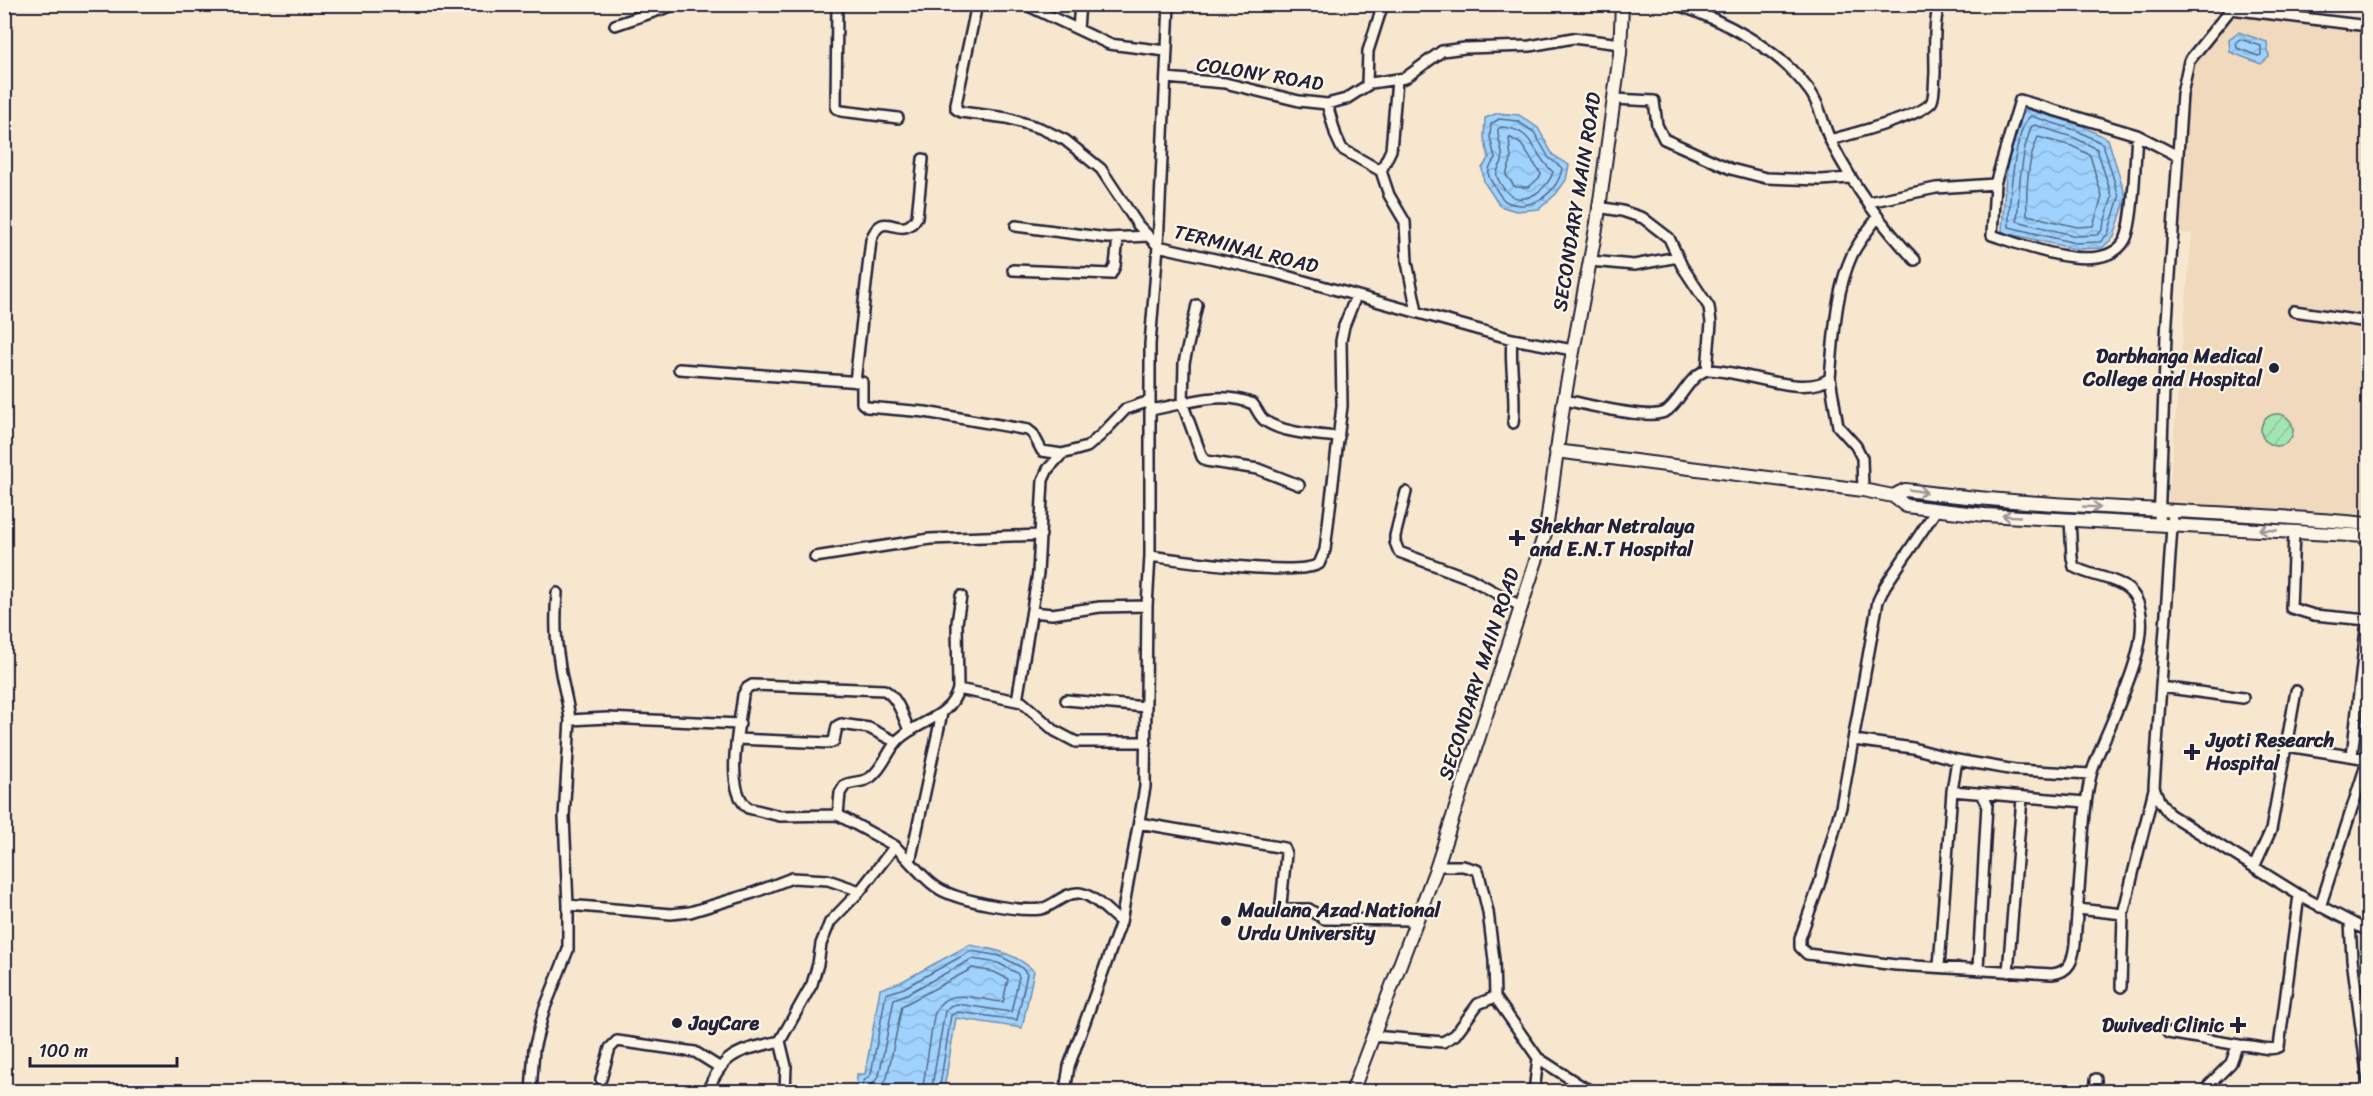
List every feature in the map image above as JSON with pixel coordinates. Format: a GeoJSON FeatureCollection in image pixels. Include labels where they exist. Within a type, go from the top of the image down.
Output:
{"type":"FeatureCollection","features":[{"type":"Feature","properties":{"kind":"street"},"geometry":{"type":"LineString","coordinates":[[615,25],[677,4]]}},
{"type":"Feature","properties":{"kind":"street"},"geometry":{"type":"LineString","coordinates":[[837,4],[836,108],[841,111],[898,118]]}},
{"type":"Feature","properties":{"kind":"street","name":"TERMINAL ROAD"},"geometry":{"type":"LineString","coordinates":[[977,4],[956,109],[961,112],[1007,118],[1040,128],[1065,140],[1101,170],[1138,225],[1158,246],[1272,272],[1512,339],[1573,350]]}},
{"type":"Feature","properties":{"kind":"street"},"geometry":{"type":"LineString","coordinates":[[1024,4],[1108,44],[1167,51]]}},
{"type":"Feature","properties":{"kind":"street"},"geometry":{"type":"LineString","coordinates":[[1078,29],[1080,4]]}},
{"type":"Feature","properties":{"kind":"street"},"geometry":{"type":"LineString","coordinates":[[1065,1092],[1069,1066],[1121,922],[1145,788],[1147,606],[1150,556],[1150,344],[1158,246],[1169,4]]}},
{"type":"Feature","properties":{"kind":"street"},"geometry":{"type":"LineString","coordinates":[[1367,85],[1368,51],[1383,4]]}},
{"type":"Feature","properties":{"kind":"street","name":"SECONDARY MAIN ROAD"},"geometry":{"type":"LineString","coordinates":[[1352,1092],[1437,866],[1546,530],[1556,450],[1590,261],[1614,99],[1621,44],[1622,4]]}},
{"type":"Feature","properties":{"kind":"street"},"geometry":{"type":"LineString","coordinates":[[1830,140],[1894,121],[1930,105],[1934,89],[1936,24],[1939,4]]}},
{"type":"Feature","properties":{"kind":"street"},"geometry":{"type":"LineString","coordinates":[[1676,5],[1707,15],[1764,48],[1786,65],[1811,91],[1830,140],[1850,178],[1894,238],[1915,260]]}},
{"type":"Feature","properties":{"kind":"street"},"geometry":{"type":"LineString","coordinates":[[2159,524],[2166,336],[2182,94],[2189,61],[2231,7],[2368,26]]}},
{"type":"Feature","properties":{"kind":"street","name":"COLONY ROAD"},"geometry":{"type":"LineString","coordinates":[[1166,78],[1225,82],[1299,101],[1327,104],[1346,99],[1367,85],[1379,81],[1397,80],[1411,74],[1442,51],[1530,46],[1573,38],[1621,44]]}},
{"type":"Feature","properties":{"kind":"street"},"geometry":{"type":"LineString","coordinates":[[1381,171],[1391,150],[1397,80]]}},
{"type":"Feature","properties":{"kind":"street"},"geometry":{"type":"LineString","coordinates":[[1614,99],[1654,101],[1657,126],[1665,139],[1731,169],[1766,178],[1821,180],[1850,178]]}},
{"type":"Feature","properties":{"kind":"street"},"geometry":{"type":"LineString","coordinates":[[2137,135],[2130,214],[2125,240],[2109,255],[2092,259],[2043,251],[1992,235],[1995,184],[2020,100],[2137,135],[2178,156]]}},
{"type":"Feature","properties":{"kind":"street"},"geometry":{"type":"LineString","coordinates":[[1327,104],[1335,136],[1342,149],[1381,171],[1389,195],[1405,222],[1407,262],[1417,312]]}},
{"type":"Feature","properties":{"kind":"street"},"geometry":{"type":"LineString","coordinates":[[855,382],[871,240],[876,228],[880,225],[906,227],[914,222],[917,217],[923,159]]}},
{"type":"Feature","properties":{"kind":"street"},"geometry":{"type":"LineString","coordinates":[[1869,202],[1936,188],[1995,184]]}},
{"type":"Feature","properties":{"kind":"street"},"geometry":{"type":"LineString","coordinates":[[1598,207],[1622,211],[1643,219],[1669,238],[1709,307],[1711,323],[1707,370]]}},
{"type":"Feature","properties":{"kind":"street"},"geometry":{"type":"LineString","coordinates":[[1863,490],[1862,458],[1838,426],[1830,378],[1835,323],[1846,270],[1858,243],[1878,217]]}},
{"type":"Feature","properties":{"kind":"street"},"geometry":{"type":"LineString","coordinates":[[1016,226],[1118,238],[1149,236]]}},
{"type":"Feature","properties":{"kind":"street"},"geometry":{"type":"LineString","coordinates":[[1013,270],[1111,274],[1115,266],[1118,238]]}},
{"type":"Feature","properties":{"kind":"street"},"geometry":{"type":"LineString","coordinates":[[1590,261],[1634,266],[1678,257]]}},
{"type":"Feature","properties":{"kind":"street"},"geometry":{"type":"LineString","coordinates":[[1150,556],[1270,568],[1308,568],[1319,564],[1325,550],[1339,437],[1342,406],[1341,341],[1344,326],[1356,296]]}},
{"type":"Feature","properties":{"kind":"street"},"geometry":{"type":"LineString","coordinates":[[1197,305],[1184,363],[1183,405],[1204,459],[1258,468],[1299,485]]}},
{"type":"Feature","properties":{"kind":"street"},"geometry":{"type":"LineString","coordinates":[[2294,311],[2368,322]]}},
{"type":"Feature","properties":{"kind":"street"},"geometry":{"type":"LineString","coordinates":[[1512,339],[1510,361],[1516,403],[1513,423]]}},
{"type":"Feature","properties":{"kind":"street"},"geometry":{"type":"LineString","coordinates":[[679,369],[855,382],[863,384],[862,403],[867,407],[926,412],[1028,430],[1033,434],[1042,451],[1062,454],[1087,447],[1126,409],[1183,405],[1195,399],[1244,401],[1253,404],[1261,417],[1272,425],[1339,437]]}},
{"type":"Feature","properties":{"kind":"street"},"geometry":{"type":"LineString","coordinates":[[1564,400],[1640,414],[1659,414],[1669,410],[1697,375],[1707,370],[1804,386],[1822,385],[1830,378]]}},
{"type":"Feature","properties":{"kind":"street"},"geometry":{"type":"LineString","coordinates":[[1556,450],[1863,490],[1893,496],[1906,506],[1937,509],[2041,518],[2159,524],[2173,518],[2292,517],[2368,524]]}},
{"type":"Feature","properties":{"kind":"street"},"geometry":{"type":"LineString","coordinates":[[1017,701],[1038,573],[1041,534],[1040,501],[1043,480],[1048,469],[1062,454]]}},
{"type":"Feature","properties":{"kind":"street"},"geometry":{"type":"LineString","coordinates":[[1893,496],[1905,490],[2042,504],[2160,511],[2173,518],[2294,531],[2368,536]]}},
{"type":"Feature","properties":{"kind":"street"},"geometry":{"type":"LineString","coordinates":[[1406,492],[1395,536],[1399,552],[1470,578],[1522,606]]}},
{"type":"Feature","properties":{"kind":"street"},"geometry":{"type":"LineString","coordinates":[[2041,518],[2042,504]]}},
{"type":"Feature","properties":{"kind":"street"},"geometry":{"type":"LineString","coordinates":[[1937,509],[1881,593],[1841,807],[1819,885],[1800,938],[1800,947],[1807,954],[1896,965],[2052,974],[2065,971],[2073,956],[2085,802],[2091,774],[2132,672],[2137,654],[2141,617],[2136,598],[2130,591],[2110,580],[2074,567],[2070,519]]}},
{"type":"Feature","properties":{"kind":"street"},"geometry":{"type":"LineString","coordinates":[[2121,987],[2123,914],[2154,787],[2173,518]]}},
{"type":"Feature","properties":{"kind":"street"},"geometry":{"type":"LineString","coordinates":[[2294,531],[2291,608],[2314,615],[2368,620],[2352,756]]}},
{"type":"Feature","properties":{"kind":"street"},"geometry":{"type":"LineString","coordinates":[[815,556],[930,539],[1041,534]]}},
{"type":"Feature","properties":{"kind":"street"},"geometry":{"type":"LineString","coordinates":[[531,1092],[534,1048],[547,997],[568,950],[564,817],[570,720],[569,702],[559,661],[555,622],[557,594]]}},
{"type":"Feature","properties":{"kind":"street"},"geometry":{"type":"LineString","coordinates":[[837,815],[842,789],[850,783],[870,778],[880,769],[896,742],[909,730],[942,713],[956,696],[958,689],[957,623],[962,596]]}},
{"type":"Feature","properties":{"kind":"street"},"geometry":{"type":"LineString","coordinates":[[1032,612],[1052,614],[1100,607],[1147,606]]}},
{"type":"Feature","properties":{"kind":"street"},"geometry":{"type":"LineString","coordinates":[[909,730],[895,700],[884,690],[759,684],[747,688],[743,695],[734,771],[743,804],[748,808],[780,816],[837,815],[895,846],[931,883],[951,894],[1017,910],[1032,910],[1044,908],[1079,893],[1094,901],[1121,922]]}},
{"type":"Feature","properties":{"kind":"street"},"geometry":{"type":"LineString","coordinates":[[2161,687],[2243,699]]}},
{"type":"Feature","properties":{"kind":"street"},"geometry":{"type":"LineString","coordinates":[[958,689],[1022,702],[1055,731],[1076,742],[1146,742]]}},
{"type":"Feature","properties":{"kind":"street"},"geometry":{"type":"LineString","coordinates":[[2254,867],[2271,830],[2296,692]]}},
{"type":"Feature","properties":{"kind":"street"},"geometry":{"type":"LineString","coordinates":[[1065,699],[1146,707]]}},
{"type":"Feature","properties":{"kind":"street"},"geometry":{"type":"LineString","coordinates":[[910,861],[942,713]]}},
{"type":"Feature","properties":{"kind":"street"},"geometry":{"type":"LineString","coordinates":[[570,720],[607,717],[740,724]]}},
{"type":"Feature","properties":{"kind":"street"},"geometry":{"type":"LineString","coordinates":[[737,739],[829,743],[834,741],[837,726],[841,724],[868,728],[896,742]]}},
{"type":"Feature","properties":{"kind":"street"},"geometry":{"type":"LineString","coordinates":[[1854,740],[1913,748],[1957,760],[2015,770],[2091,774]]}},
{"type":"Feature","properties":{"kind":"street"},"geometry":{"type":"LineString","coordinates":[[2287,746],[2362,758],[2365,768],[2320,907]]}},
{"type":"Feature","properties":{"kind":"street"},"geometry":{"type":"LineString","coordinates":[[1939,966],[1952,791],[1957,760]]}},
{"type":"Feature","properties":{"kind":"street"},"geometry":{"type":"LineString","coordinates":[[2154,787],[2158,800],[2169,814],[2299,895],[2350,923],[2368,930]]}},
{"type":"Feature","properties":{"kind":"street"},"geometry":{"type":"LineString","coordinates":[[1952,791],[2085,802]]}},
{"type":"Feature","properties":{"kind":"street"},"geometry":{"type":"LineString","coordinates":[[1978,968],[1987,804],[1982,794]]}},
{"type":"Feature","properties":{"kind":"street"},"geometry":{"type":"LineString","coordinates":[[2008,972],[2022,798]]}},
{"type":"Feature","properties":{"kind":"street"},"geometry":{"type":"LineString","coordinates":[[1139,823],[1284,848],[1286,854],[1281,904],[1283,909],[1309,909],[1324,919],[1416,920]]}},
{"type":"Feature","properties":{"kind":"street"},"geometry":{"type":"LineString","coordinates":[[785,1092],[786,1066],[780,1041],[812,984],[818,964],[820,944],[830,922],[860,891],[895,846]]}},
{"type":"Feature","properties":{"kind":"street"},"geometry":{"type":"LineString","coordinates":[[1437,866],[1470,866],[1477,870],[1488,912],[1494,960],[1495,997],[1538,1058],[1583,1087],[1595,1092]]}},
{"type":"Feature","properties":{"kind":"street"},"geometry":{"type":"LineString","coordinates":[[568,905],[671,914],[690,912],[753,893],[792,878],[828,880],[860,891]]}},
{"type":"Feature","properties":{"kind":"street"},"geometry":{"type":"LineString","coordinates":[[2168,1032],[2276,1049],[2280,1043],[2299,895]]}},
{"type":"Feature","properties":{"kind":"street"},"geometry":{"type":"LineString","coordinates":[[2078,909],[2123,914]]}},
{"type":"Feature","properties":{"kind":"street"},"geometry":{"type":"LineString","coordinates":[[2350,923],[2352,959],[2368,1081]]}},
{"type":"Feature","properties":{"kind":"street"},"geometry":{"type":"LineString","coordinates":[[1373,1036],[1443,1042],[1455,1035],[1478,1004],[1495,997]]}},
{"type":"Feature","properties":{"kind":"street"},"geometry":{"type":"LineString","coordinates":[[601,1080],[610,1048],[617,1041],[695,1053],[719,1067]]}},
{"type":"Feature","properties":{"kind":"street"},"geometry":{"type":"LineString","coordinates":[[707,1092],[719,1067],[727,1059],[741,1051],[780,1041]]}},
{"type":"Feature","properties":{"kind":"street"},"geometry":{"type":"LineString","coordinates":[[2206,1092],[2231,1063],[2239,1044]]}},
{"type":"Feature","properties":{"kind":"street"},"geometry":{"type":"LineString","coordinates":[[1534,1092],[1538,1058]]}},
{"type":"Feature","properties":{"kind":"street"},"geometry":{"type":"LineString","coordinates":[[2096,1078],[2096,1092]]}},
{"type":"Feature","properties":{"kind":"shaded area","name":"Darbhanga Medical College and Hospital"},"geometry":{"type":"Polygon","coordinates":[[[2235,15],[2368,31],[2368,516],[2168,503],[2192,234],[2179,233],[2189,83],[2192,64],[2235,15]]]}},
{"type":"Feature","properties":{"kind":"green space"},"geometry":{"type":"Polygon","coordinates":[[[2277,414],[2288,419],[2293,430],[2288,441],[2277,446],[2266,441],[2261,430],[2266,419],[2277,414]]]}},
{"type":"Feature","properties":{"kind":"water"},"geometry":{"type":"Polygon","coordinates":[[[2238,32],[2267,42],[2269,57],[2261,64],[2230,52],[2229,39],[2238,32]]]}},
{"type":"Feature","properties":{"kind":"water"},"geometry":{"type":"Polygon","coordinates":[[[2026,109],[2080,125],[2108,139],[2126,197],[2114,237],[2102,248],[2075,249],[2002,232],[2010,153],[2013,138],[2026,109]]]}},
{"type":"Feature","properties":{"kind":"water"},"geometry":{"type":"Polygon","coordinates":[[[1498,113],[1519,115],[1538,128],[1553,155],[1569,165],[1566,180],[1556,194],[1539,209],[1516,211],[1500,206],[1484,182],[1482,168],[1489,158],[1484,138],[1485,118],[1498,113]]]}},
{"type":"Feature","properties":{"kind":"water"},"geometry":{"type":"Polygon","coordinates":[[[969,945],[996,950],[1012,956],[1034,971],[1022,1028],[956,1018],[944,1089],[951,1091],[856,1091],[857,1074],[865,1074],[880,989],[901,982],[969,945]]]}},
{"type":"Feature","properties":{"kind":"place","name":"Darbhanga Medical College and Hospital"},"geometry":{"type":"Point","coordinates":[2274,368]}},
{"type":"Feature","properties":{"kind":"place","name":"Shekhar Netralaya and E.N.T Hospital"},"geometry":{"type":"Point","coordinates":[1517,538]}},
{"type":"Feature","properties":{"kind":"place","name":"Jyoti Research Hospital"},"geometry":{"type":"Point","coordinates":[2192,752]}},
{"type":"Feature","properties":{"kind":"place","name":"Maulana Azad National Urdu University"},"geometry":{"type":"Point","coordinates":[1226,921]}},
{"type":"Feature","properties":{"kind":"place","name":"JayCare"},"geometry":{"type":"Point","coordinates":[677,1023]}},
{"type":"Feature","properties":{"kind":"place","name":"Dwivedi Clinic"},"geometry":{"type":"Point","coordinates":[2238,1025]}}]}
